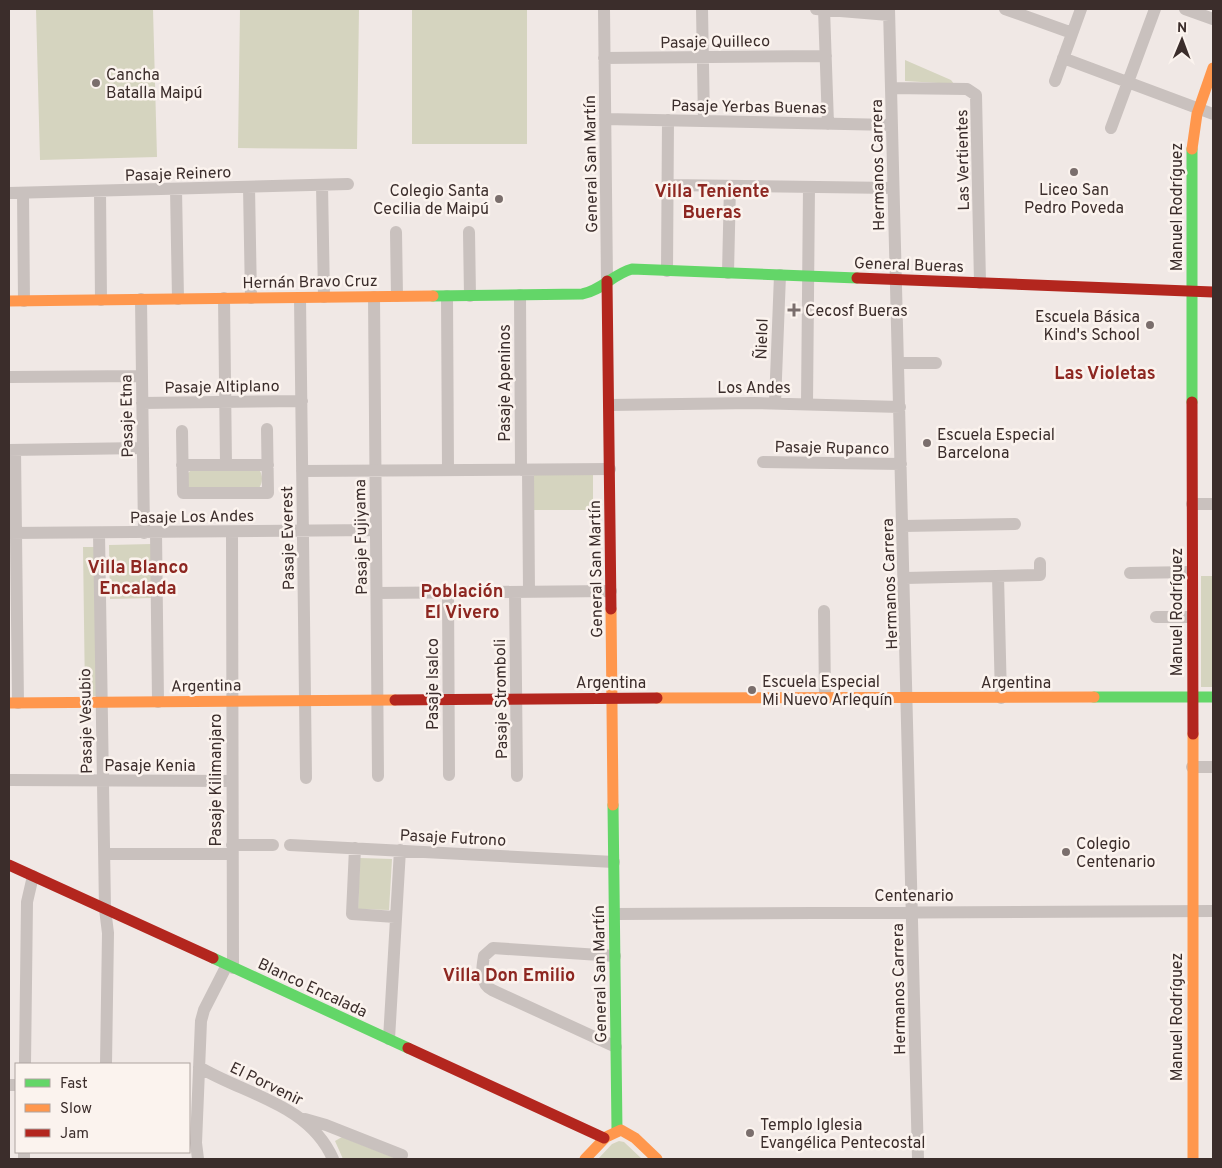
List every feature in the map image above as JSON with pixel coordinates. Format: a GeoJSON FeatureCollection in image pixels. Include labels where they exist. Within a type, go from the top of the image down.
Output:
{"type":"FeatureCollection","features":[{"type":"Feature","properties":{"kind":"street","name":"General San Martín"},"geometry":{"type":"LineString","coordinates":[[604,9],[617,1130]]}},
{"type":"Feature","properties":{"kind":"street"},"geometry":{"type":"LineString","coordinates":[[702,9],[704,121]]}},
{"type":"Feature","properties":{"kind":"street"},"geometry":{"type":"LineString","coordinates":[[816,9],[889,12]]}},
{"type":"Feature","properties":{"kind":"street"},"geometry":{"type":"LineString","coordinates":[[824,9],[828,124]]}},
{"type":"Feature","properties":{"kind":"street"},"geometry":{"type":"LineString","coordinates":[[1005,9],[1072,33]]}},
{"type":"Feature","properties":{"kind":"street"},"geometry":{"type":"LineString","coordinates":[[1055,81],[1081,9]]}},
{"type":"Feature","properties":{"kind":"street"},"geometry":{"type":"LineString","coordinates":[[1111,128],[1155,9]]}},
{"type":"Feature","properties":{"kind":"street"},"geometry":{"type":"LineString","coordinates":[[1185,9],[1213,19]]}},
{"type":"Feature","properties":{"kind":"street","name":"Hermanos Carrera"},"geometry":{"type":"LineString","coordinates":[[889,12],[905,578],[918,1159]]}},
{"type":"Feature","properties":{"kind":"street","name":"Pasaje Quilleco"},"geometry":{"type":"LineString","coordinates":[[604,58],[826,56]]}},
{"type":"Feature","properties":{"kind":"street"},"geometry":{"type":"LineString","coordinates":[[1063,58],[1213,114]]}},
{"type":"Feature","properties":{"kind":"street","name":"Manuel Rodríguez"},"geometry":{"type":"LineString","coordinates":[[1192,1159],[1192,617],[1188,572],[1192,504],[1192,145],[1194,127],[1213,68]]}},
{"type":"Feature","properties":{"kind":"street","name":"Las Vertientes"},"geometry":{"type":"LineString","coordinates":[[891,88],[967,89],[976,95],[980,283]]}},
{"type":"Feature","properties":{"kind":"street","name":"Pasaje Yerbas Buenas"},"geometry":{"type":"LineString","coordinates":[[605,119],[892,125]]}},
{"type":"Feature","properties":{"kind":"street"},"geometry":{"type":"LineString","coordinates":[[667,271],[668,120]]}},
{"type":"Feature","properties":{"kind":"street","name":"Pasaje Reinero"},"geometry":{"type":"LineString","coordinates":[[9,193],[348,184]]}},
{"type":"Feature","properties":{"kind":"street"},"geometry":{"type":"LineString","coordinates":[[322,185],[324,297]]}},
{"type":"Feature","properties":{"kind":"street"},"geometry":{"type":"LineString","coordinates":[[668,186],[893,188]]}},
{"type":"Feature","properties":{"kind":"street"},"geometry":{"type":"LineString","coordinates":[[728,273],[730,186]]}},
{"type":"Feature","properties":{"kind":"street"},"geometry":{"type":"LineString","coordinates":[[250,187],[251,298]]}},
{"type":"Feature","properties":{"kind":"street"},"geometry":{"type":"LineString","coordinates":[[807,404],[809,187]]}},
{"type":"Feature","properties":{"kind":"street"},"geometry":{"type":"LineString","coordinates":[[176,189],[178,299]]}},
{"type":"Feature","properties":{"kind":"street"},"geometry":{"type":"LineString","coordinates":[[100,191],[101,300]]}},
{"type":"Feature","properties":{"kind":"street"},"geometry":{"type":"LineString","coordinates":[[23,193],[24,301]]}},
{"type":"Feature","properties":{"kind":"street"},"geometry":{"type":"LineString","coordinates":[[396,232],[397,296]]}},
{"type":"Feature","properties":{"kind":"street"},"geometry":{"type":"LineString","coordinates":[[469,232],[470,296]]}},
{"type":"Feature","properties":{"kind":"street","name":"General Bueras"},"geometry":{"type":"LineString","coordinates":[[608,281],[626,270],[1213,292]]}},
{"type":"Feature","properties":{"kind":"street","name":"Ñielol"},"geometry":{"type":"LineString","coordinates":[[775,403],[780,275]]}},
{"type":"Feature","properties":{"kind":"street","name":"Hernán Bravo Cruz"},"geometry":{"type":"LineString","coordinates":[[9,301],[586,294],[595,291],[608,281]]}},
{"type":"Feature","properties":{"kind":"street","name":"Pasaje Apeninos"},"geometry":{"type":"LineString","coordinates":[[520,295],[529,592]]}},
{"type":"Feature","properties":{"kind":"street"},"geometry":{"type":"LineString","coordinates":[[447,296],[448,470]]}},
{"type":"Feature","properties":{"kind":"street","name":"Pasaje Fujiyama"},"geometry":{"type":"LineString","coordinates":[[374,297],[378,776]]}},
{"type":"Feature","properties":{"kind":"street"},"geometry":{"type":"LineString","coordinates":[[224,298],[226,465]]}},
{"type":"Feature","properties":{"kind":"street","name":"Pasaje Everest"},"geometry":{"type":"LineString","coordinates":[[300,298],[306,778]]}},
{"type":"Feature","properties":{"kind":"street","name":"Pasaje Etna"},"geometry":{"type":"LineString","coordinates":[[141,299],[143,448],[150,533],[158,702]]}},
{"type":"Feature","properties":{"kind":"street"},"geometry":{"type":"LineString","coordinates":[[898,363],[936,362]]}},
{"type":"Feature","properties":{"kind":"street","name":"Pasaje Altiplano"},"geometry":{"type":"LineString","coordinates":[[9,377],[142,376]]}},
{"type":"Feature","properties":{"kind":"street","name":"Pasaje Altiplano"},"geometry":{"type":"LineString","coordinates":[[142,403],[302,401]]}},
{"type":"Feature","properties":{"kind":"street","name":"Los Andes"},"geometry":{"type":"LineString","coordinates":[[609,405],[775,403],[900,407]]}},
{"type":"Feature","properties":{"kind":"street"},"geometry":{"type":"LineString","coordinates":[[182,431],[183,493],[268,494],[268,429]]}},
{"type":"Feature","properties":{"kind":"street"},"geometry":{"type":"LineString","coordinates":[[14,703],[12,450],[143,448]]}},
{"type":"Feature","properties":{"kind":"street","name":"Pasaje Rupanco"},"geometry":{"type":"LineString","coordinates":[[763,462],[901,464]]}},
{"type":"Feature","properties":{"kind":"street"},"geometry":{"type":"LineString","coordinates":[[182,465],[268,465]]}},
{"type":"Feature","properties":{"kind":"street"},"geometry":{"type":"LineString","coordinates":[[302,471],[610,469]]}},
{"type":"Feature","properties":{"kind":"street"},"geometry":{"type":"LineString","coordinates":[[1192,504],[1213,504]]}},
{"type":"Feature","properties":{"kind":"street"},"geometry":{"type":"LineString","coordinates":[[903,526],[1015,524]]}},
{"type":"Feature","properties":{"kind":"street","name":"Pasaje Los Andes"},"geometry":{"type":"LineString","coordinates":[[12,533],[376,530]]}},
{"type":"Feature","properties":{"kind":"street","name":"Pasaje Kilimanjaro"},"geometry":{"type":"LineString","coordinates":[[198,1159],[193,1088],[199,1067],[202,1015],[230,967],[232,532]]}},
{"type":"Feature","properties":{"kind":"street","name":"Pasaje Vesubio"},"geometry":{"type":"LineString","coordinates":[[99,533],[102,781],[105,909],[108,933],[106,1063]]}},
{"type":"Feature","properties":{"kind":"street"},"geometry":{"type":"LineString","coordinates":[[905,578],[1040,575],[1040,563]]}},
{"type":"Feature","properties":{"kind":"street","name":"Manuel Rodríguez"},"geometry":{"type":"LineString","coordinates":[[1130,573],[1188,572]]}},
{"type":"Feature","properties":{"kind":"street"},"geometry":{"type":"LineString","coordinates":[[998,576],[1001,698]]}},
{"type":"Feature","properties":{"kind":"street"},"geometry":{"type":"LineString","coordinates":[[377,593],[611,591]]}},
{"type":"Feature","properties":{"kind":"street","name":"Pasaje Isalco"},"geometry":{"type":"LineString","coordinates":[[448,592],[449,775]]}},
{"type":"Feature","properties":{"kind":"street","name":"Pasaje Stromboli"},"geometry":{"type":"LineString","coordinates":[[515,592],[517,776]]}},
{"type":"Feature","properties":{"kind":"street"},"geometry":{"type":"LineString","coordinates":[[824,611],[825,698]]}},
{"type":"Feature","properties":{"kind":"street"},"geometry":{"type":"LineString","coordinates":[[1156,617],[1192,617]]}},
{"type":"Feature","properties":{"kind":"street","name":"Argentina"},"geometry":{"type":"LineString","coordinates":[[14,703],[613,698],[1213,697]]}},
{"type":"Feature","properties":{"kind":"street"},"geometry":{"type":"LineString","coordinates":[[1192,768],[1213,767]]}},
{"type":"Feature","properties":{"kind":"street","name":"Pasaje Kenia"},"geometry":{"type":"LineString","coordinates":[[9,780],[232,782]]}},
{"type":"Feature","properties":{"kind":"street"},"geometry":{"type":"LineString","coordinates":[[104,854],[232,849],[273,845]]}},
{"type":"Feature","properties":{"kind":"street","name":"Pasaje Futrono"},"geometry":{"type":"LineString","coordinates":[[290,845],[614,862]]}},
{"type":"Feature","properties":{"kind":"street"},"geometry":{"type":"LineString","coordinates":[[355,848],[352,914],[395,917]]}},
{"type":"Feature","properties":{"kind":"street"},"geometry":{"type":"LineString","coordinates":[[389,1040],[400,850]]}},
{"type":"Feature","properties":{"kind":"street","name":"Blanco Encalada"},"geometry":{"type":"LineString","coordinates":[[9,865],[604,1138]]}},
{"type":"Feature","properties":{"kind":"street"},"geometry":{"type":"LineString","coordinates":[[25,1063],[28,902],[33,876]]}},
{"type":"Feature","properties":{"kind":"street","name":"Centenario"},"geometry":{"type":"LineString","coordinates":[[615,914],[1213,911]]}},
{"type":"Feature","properties":{"kind":"street"},"geometry":{"type":"LineString","coordinates":[[615,956],[496,948],[490,949],[484,956],[483,977],[486,987],[616,1047]]}},
{"type":"Feature","properties":{"kind":"street","name":"El Porvenir"},"geometry":{"type":"LineString","coordinates":[[199,1067],[302,1119],[321,1137],[333,1159]]}},
{"type":"Feature","properties":{"kind":"street"},"geometry":{"type":"LineString","coordinates":[[302,1119],[326,1125],[402,1155]]}},
{"type":"Feature","properties":{"kind":"street"},"geometry":{"type":"LineString","coordinates":[[585,1159],[604,1138],[617,1130],[629,1132],[657,1159]]}},
{"type":"Feature","properties":{"kind":"green space","name":"Cancha Batalla Maipú"},"geometry":{"type":"Polygon","coordinates":[[[36,9],[153,9],[157,157],[40,160],[36,9]]]}},
{"type":"Feature","properties":{"kind":"green space","name":"Cancha Batalla Maipú"},"geometry":{"type":"Polygon","coordinates":[[[240,9],[359,9],[357,149],[238,148],[240,9]]]}},
{"type":"Feature","properties":{"kind":"green space"},"geometry":{"type":"Polygon","coordinates":[[[412,9],[527,9],[527,144],[412,144],[412,9]]]}},
{"type":"Feature","properties":{"kind":"green space"},"geometry":{"type":"Polygon","coordinates":[[[905,60],[951,80],[954,84],[905,81],[905,60]]]}},
{"type":"Feature","properties":{"kind":"green space"},"geometry":{"type":"Polygon","coordinates":[[[191,470],[260,471],[262,482],[258,489],[191,489],[187,485],[188,473],[191,470]]]}},
{"type":"Feature","properties":{"kind":"green space"},"geometry":{"type":"Polygon","coordinates":[[[534,474],[593,475],[593,510],[534,510],[534,474]]]}},
{"type":"Feature","properties":{"kind":"green space"},"geometry":{"type":"Polygon","coordinates":[[[152,544],[153,598],[110,599],[109,545],[152,544]]]}},
{"type":"Feature","properties":{"kind":"green space"},"geometry":{"type":"Polygon","coordinates":[[[83,547],[95,547],[97,696],[85,696],[83,547]]]}},
{"type":"Feature","properties":{"kind":"green space"},"geometry":{"type":"Polygon","coordinates":[[[1201,576],[1213,576],[1213,687],[1201,687],[1201,576]]]}},
{"type":"Feature","properties":{"kind":"green space"},"geometry":{"type":"Polygon","coordinates":[[[360,858],[392,859],[389,910],[358,909],[360,858]]]}},
{"type":"Feature","properties":{"kind":"green space"},"geometry":{"type":"Polygon","coordinates":[[[342,1137],[397,1159],[343,1159],[335,1141],[342,1137]]]}},
{"type":"Feature","properties":{"kind":"green space"},"geometry":{"type":"Polygon","coordinates":[[[619,1141],[624,1142],[642,1159],[598,1159],[612,1144],[619,1141]]]}},
{"type":"Feature","properties":{"kind":"traffic: fast"},"geometry":{"type":"LineString","coordinates":[[1192,149],[1192,402]]}},
{"type":"Feature","properties":{"kind":"traffic: fast"},"geometry":{"type":"LineString","coordinates":[[433,296],[582,294],[595,290],[625,271],[632,269],[857,278]]}},
{"type":"Feature","properties":{"kind":"traffic: fast"},"geometry":{"type":"LineString","coordinates":[[1094,697],[1213,697]]}},
{"type":"Feature","properties":{"kind":"traffic: fast"},"geometry":{"type":"LineString","coordinates":[[613,805],[617,1130]]}},
{"type":"Feature","properties":{"kind":"traffic: fast"},"geometry":{"type":"LineString","coordinates":[[213,958],[408,1048]]}},
{"type":"Feature","properties":{"kind":"traffic: slow"},"geometry":{"type":"LineString","coordinates":[[1192,149],[1197,114],[1213,68]]}},
{"type":"Feature","properties":{"kind":"traffic: slow"},"geometry":{"type":"LineString","coordinates":[[9,301],[433,296]]}},
{"type":"Feature","properties":{"kind":"traffic: slow"},"geometry":{"type":"LineString","coordinates":[[611,609],[613,805]]}},
{"type":"Feature","properties":{"kind":"traffic: slow"},"geometry":{"type":"LineString","coordinates":[[657,698],[1094,697]]}},
{"type":"Feature","properties":{"kind":"traffic: slow"},"geometry":{"type":"LineString","coordinates":[[9,703],[395,700]]}},
{"type":"Feature","properties":{"kind":"traffic: slow"},"geometry":{"type":"LineString","coordinates":[[1193,734],[1193,1159]]}},
{"type":"Feature","properties":{"kind":"traffic: slow"},"geometry":{"type":"LineString","coordinates":[[585,1159],[606,1137],[621,1130],[635,1138],[657,1159]]}},
{"type":"Feature","properties":{"kind":"traffic: jam"},"geometry":{"type":"LineString","coordinates":[[857,278],[1213,292]]}},
{"type":"Feature","properties":{"kind":"traffic: jam"},"geometry":{"type":"LineString","coordinates":[[607,281],[611,609]]}},
{"type":"Feature","properties":{"kind":"traffic: jam"},"geometry":{"type":"LineString","coordinates":[[1192,402],[1193,734]]}},
{"type":"Feature","properties":{"kind":"traffic: jam"},"geometry":{"type":"LineString","coordinates":[[395,700],[657,698]]}},
{"type":"Feature","properties":{"kind":"traffic: jam"},"geometry":{"type":"LineString","coordinates":[[9,865],[213,958]]}},
{"type":"Feature","properties":{"kind":"traffic: jam"},"geometry":{"type":"LineString","coordinates":[[408,1048],[604,1138]]}},
{"type":"Feature","properties":{"kind":"place","name":"Cancha Batalla Maipú"},"geometry":{"type":"Point","coordinates":[96,83]}},
{"type":"Feature","properties":{"kind":"place","name":"Liceo San Pedro Poveda"},"geometry":{"type":"Point","coordinates":[1074,172]}},
{"type":"Feature","properties":{"kind":"place","name":"Colegio Santa Cecilia de Maipú"},"geometry":{"type":"Point","coordinates":[499,199]}},
{"type":"Feature","properties":{"kind":"place","name":"Cecosf Bueras"},"geometry":{"type":"Point","coordinates":[794,310]}},
{"type":"Feature","properties":{"kind":"place","name":"Escuela Básica Kind's School"},"geometry":{"type":"Point","coordinates":[1150,325]}},
{"type":"Feature","properties":{"kind":"place","name":"Escuela Especial Barcelona"},"geometry":{"type":"Point","coordinates":[927,443]}},
{"type":"Feature","properties":{"kind":"place","name":"Escuela Especial Mi Nuevo Arlequín"},"geometry":{"type":"Point","coordinates":[752,690]}},
{"type":"Feature","properties":{"kind":"place","name":"Colegio Centenario"},"geometry":{"type":"Point","coordinates":[1066,852]}},
{"type":"Feature","properties":{"kind":"place","name":"Templo Iglesia Evangélica Pentecostal"},"geometry":{"type":"Point","coordinates":[750,1133]}},
{"type":"Feature","properties":{"kind":"district","name":"Villa Teniente Bueras"},"geometry":{"type":"Point","coordinates":[712,201]}},
{"type":"Feature","properties":{"kind":"district","name":"Las Violetas"},"geometry":{"type":"Point","coordinates":[1105,373]}},
{"type":"Feature","properties":{"kind":"district","name":"Villa Blanco Encalada"},"geometry":{"type":"Point","coordinates":[138,577]}},
{"type":"Feature","properties":{"kind":"district","name":"Población El Vivero"},"geometry":{"type":"Point","coordinates":[462,601]}},
{"type":"Feature","properties":{"kind":"district","name":"Villa Don Emilio"},"geometry":{"type":"Point","coordinates":[509,975]}}]}
